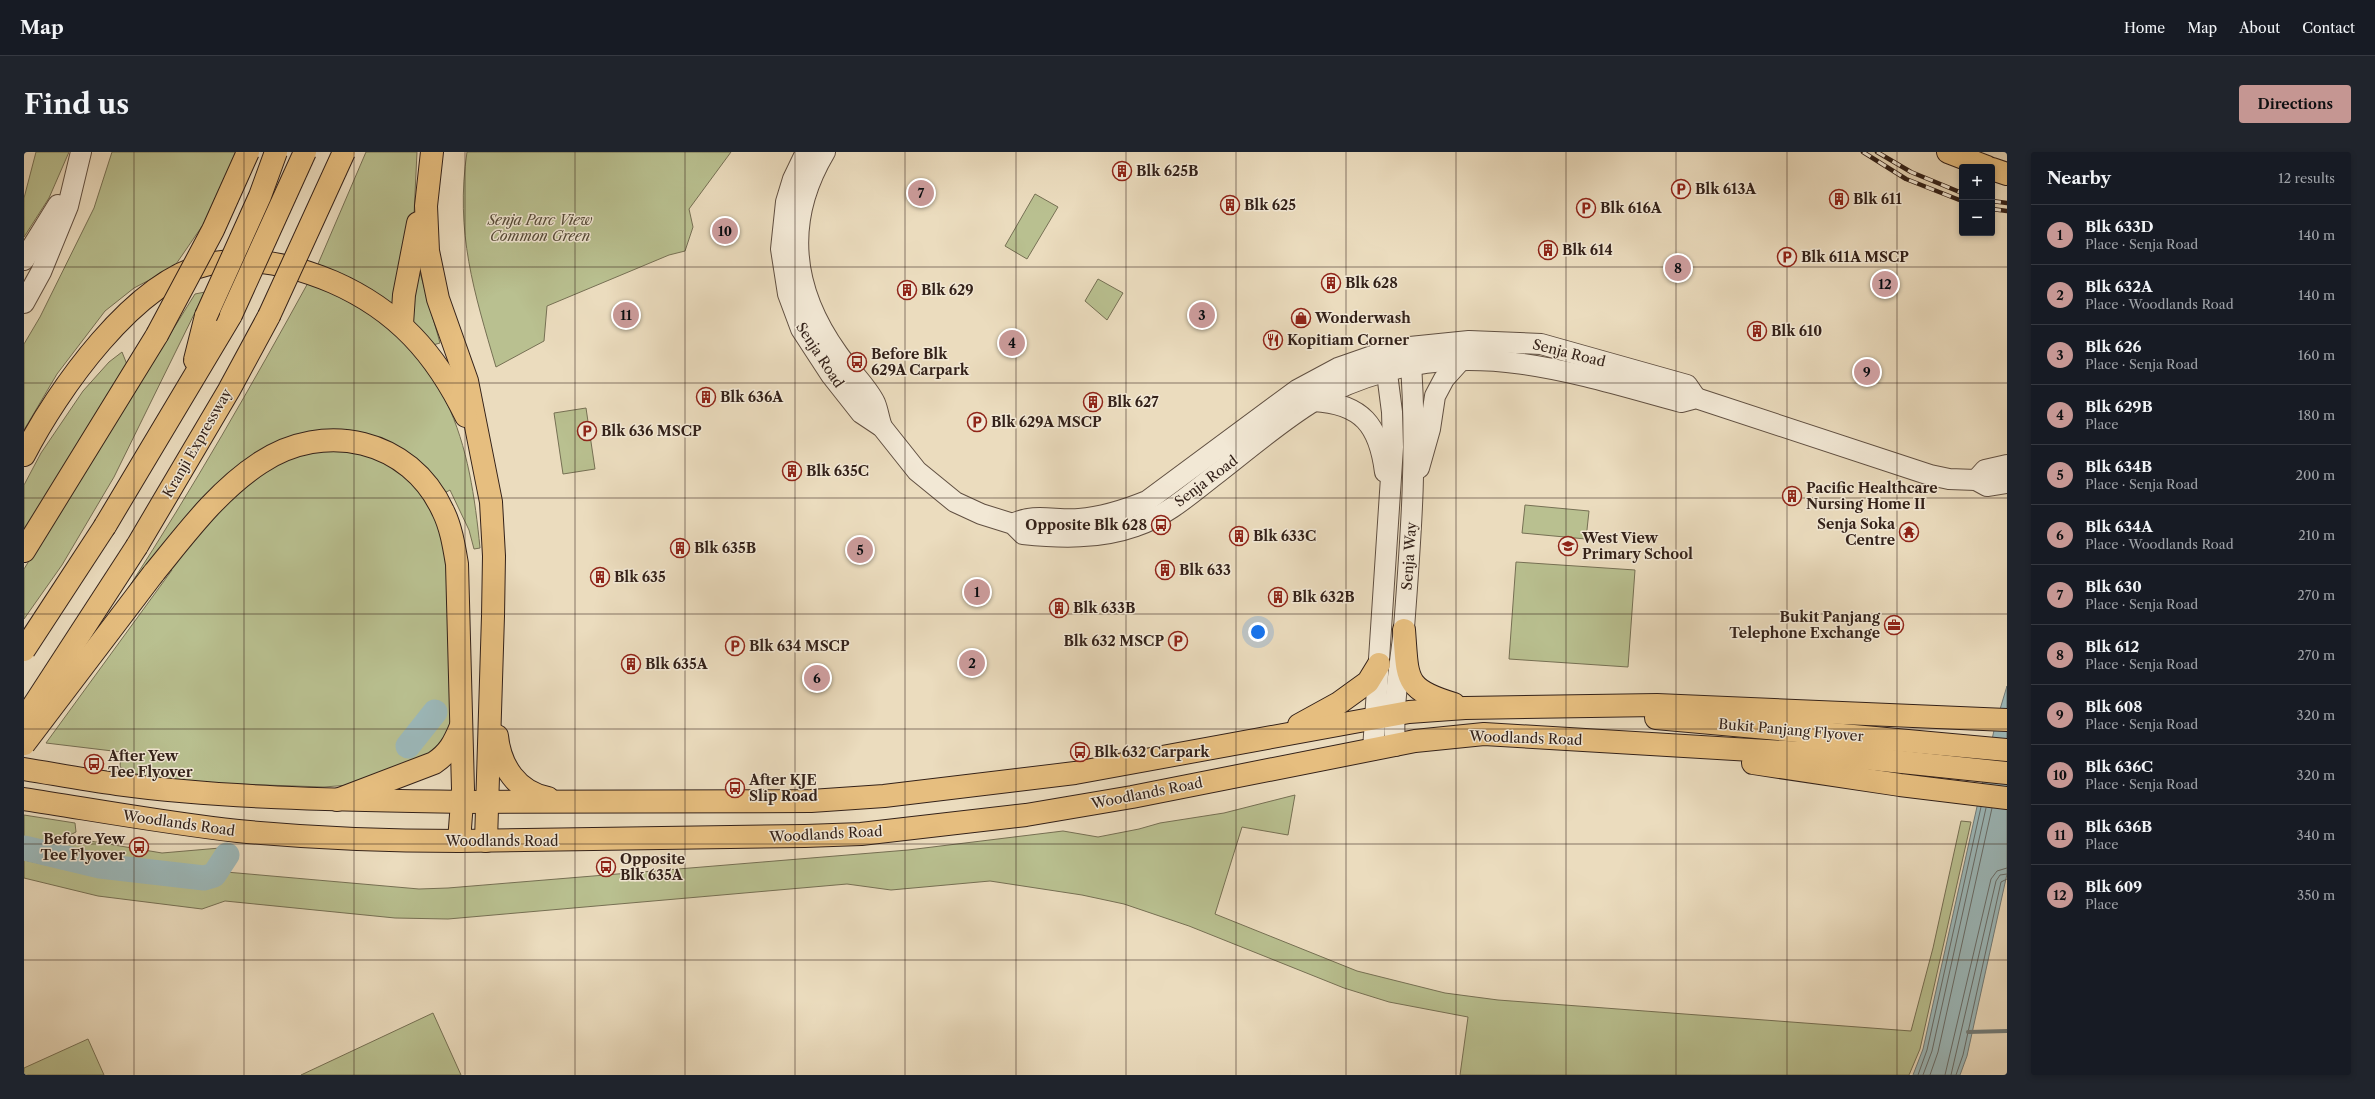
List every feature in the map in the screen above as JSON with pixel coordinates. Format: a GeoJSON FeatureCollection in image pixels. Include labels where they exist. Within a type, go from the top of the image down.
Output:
{"type":"FeatureCollection","features":[{"type":"Feature","properties":{"kind":"main road"},"geometry":{"type":"LineString","coordinates":[[24,551],[157,336],[213,230],[248,152]]}},
{"type":"Feature","properties":{"kind":"main road"},"geometry":{"type":"LineString","coordinates":[[189,383],[206,316],[260,196],[276,152]]}},
{"type":"Feature","properties":{"kind":"main road"},"geometry":{"type":"LineString","coordinates":[[24,650],[105,526],[231,315],[305,152]]}},
{"type":"Feature","properties":{"kind":"main road","name":"Kranji Expressway"},"geometry":{"type":"LineString","coordinates":[[24,720],[137,546],[229,390],[269,316],[344,152]]}},
{"type":"Feature","properties":{"kind":"main road"},"geometry":{"type":"LineString","coordinates":[[1948,152],[1979,164]]}},
{"type":"Feature","properties":{"kind":"main road"},"geometry":{"type":"LineString","coordinates":[[402,324],[404,295],[430,161]]}},
{"type":"Feature","properties":{"kind":"main road"},"geometry":{"type":"LineString","coordinates":[[430,161],[426,232],[432,272],[438,299],[467,381],[491,502],[494,556],[492,697],[486,841]]}},
{"type":"Feature","properties":{"kind":"main road"},"geometry":{"type":"LineString","coordinates":[[1995,170],[2007,174]]}},
{"type":"Feature","properties":{"kind":"main road"},"geometry":{"type":"LineString","coordinates":[[24,455],[69,381],[117,323],[140,302],[165,284],[207,264],[252,260],[320,277],[349,289],[375,304],[402,324],[422,344],[453,389],[481,448]]}},
{"type":"Feature","properties":{"kind":"main road"},"geometry":{"type":"LineString","coordinates":[[24,744],[153,574],[219,497],[260,463],[284,450],[321,440],[334,439],[358,441],[380,449],[417,475],[432,492],[443,511],[452,536],[458,564],[462,721],[462,802],[459,841]]}},
{"type":"Feature","properties":{"kind":"main road"},"geometry":{"type":"LineString","coordinates":[[1404,630],[1407,666],[1416,689],[1428,697],[1465,708]]}},
{"type":"Feature","properties":{"kind":"main road"},"geometry":{"type":"LineString","coordinates":[[1282,734],[1339,703],[1368,682],[1379,664]]}},
{"type":"Feature","properties":{"kind":"main road"},"geometry":{"type":"LineString","coordinates":[[492,697],[500,753],[513,778],[536,796],[569,803]]}},
{"type":"Feature","properties":{"kind":"main road"},"geometry":{"type":"LineString","coordinates":[[1575,707],[1665,705],[1999,720]]}},
{"type":"Feature","properties":{"kind":"main road","name":"Woodlands Road"},"geometry":{"type":"LineString","coordinates":[[24,769],[117,784],[337,800],[569,803],[811,801],[884,796],[1075,773],[1282,734],[1383,717],[1465,708],[1575,707]]}},
{"type":"Feature","properties":{"kind":"main road","name":"Bukit Panjang Flyover"},"geometry":{"type":"LineString","coordinates":[[1575,707],[1656,718],[2007,750]]}},
{"type":"Feature","properties":{"kind":"main road"},"geometry":{"type":"LineString","coordinates":[[337,800],[434,763],[446,755],[454,743],[462,721]]}},
{"type":"Feature","properties":{"kind":"main road","name":"Woodlands Road"},"geometry":{"type":"LineString","coordinates":[[24,799],[175,823],[238,831],[315,837],[486,841],[766,837],[861,834],[897,831],[1026,814],[1132,797],[1423,740],[1484,734],[1622,742]]}},
{"type":"Feature","properties":{"kind":"main road"},"geometry":{"type":"LineString","coordinates":[[1622,742],[1743,762],[2007,798]]}},
{"type":"Feature","properties":{"kind":"main road","name":"Bukit Panjang Flyover"},"geometry":{"type":"LineString","coordinates":[[1622,742],[1836,755],[2007,773]]}},
{"type":"Feature","properties":{"kind":"street","name":"Senja Road"},"geometry":{"type":"LineString","coordinates":[[806,152],[793,179],[786,202],[782,226],[781,249],[788,294],[801,329],[828,370],[861,413],[882,427],[916,471],[937,489],[967,508],[1013,524],[1025,518],[1079,519],[1124,511],[1193,480],[1314,401],[1350,384],[1387,371],[1411,356],[1469,341],[1541,344],[1687,385],[1696,398]]}},
{"type":"Feature","properties":{"kind":"street","name":"Senja Road"},"geometry":{"type":"LineString","coordinates":[[826,152],[809,181],[802,206],[798,238],[800,274],[810,308],[821,329],[874,403],[882,427]]}},
{"type":"Feature","properties":{"kind":"street"},"geometry":{"type":"LineString","coordinates":[[24,260],[59,204],[79,159]]}},
{"type":"Feature","properties":{"kind":"street"},"geometry":{"type":"LineString","coordinates":[[24,303],[41,272],[68,206],[79,159]]}},
{"type":"Feature","properties":{"kind":"street","name":"Senja Road"},"geometry":{"type":"LineString","coordinates":[[1193,480],[1297,390],[1338,368],[1384,352],[1411,356],[1488,359],[1544,366],[1681,402],[1696,398],[1930,475],[1949,479],[1976,480],[1988,486],[2007,483]]}},
{"type":"Feature","properties":{"kind":"street"},"geometry":{"type":"LineString","coordinates":[[1384,352],[1387,371]]}},
{"type":"Feature","properties":{"kind":"street","name":"Senja Way"},"geometry":{"type":"LineString","coordinates":[[1373,750],[1383,717],[1404,630],[1413,488],[1411,356]]}},
{"type":"Feature","properties":{"kind":"street"},"geometry":{"type":"LineString","coordinates":[[1413,488],[1430,429],[1435,396],[1444,379],[1462,359]]}},
{"type":"Feature","properties":{"kind":"street","name":"Senja Way"},"geometry":{"type":"LineString","coordinates":[[1387,371],[1394,428],[1379,664],[1383,717],[1395,746]]}},
{"type":"Feature","properties":{"kind":"street"},"geometry":{"type":"LineString","coordinates":[[1314,401],[1342,404],[1360,414],[1367,422],[1383,458],[1390,502]]}},
{"type":"Feature","properties":{"kind":"street"},"geometry":{"type":"LineString","coordinates":[[1976,480],[1985,470],[2007,465]]}},
{"type":"Feature","properties":{"kind":"green space"},"geometry":{"type":"Polygon","coordinates":[[[36,152],[69,152],[49,198],[24,237],[24,198],[36,152]]]}},
{"type":"Feature","properties":{"kind":"green space"},"geometry":{"type":"Polygon","coordinates":[[[112,152],[238,152],[207,219],[174,267],[134,288],[105,311],[57,374],[24,430],[24,344],[40,317],[94,208],[112,152]]]}},
{"type":"Feature","properties":{"kind":"green space"},"geometry":{"type":"Polygon","coordinates":[[[366,152],[417,152],[413,235],[421,276],[440,343],[433,345],[354,281],[318,264],[366,152]]]}},
{"type":"Feature","properties":{"kind":"green space","name":"Senja Parc View Common Green"},"geometry":{"type":"Polygon","coordinates":[[[467,152],[731,152],[689,209],[693,227],[685,251],[669,255],[547,306],[544,341],[496,367],[480,313],[465,235],[463,209],[467,152]]]}},
{"type":"Feature","properties":{"kind":"green space"},"geometry":{"type":"Polygon","coordinates":[[[1035,194],[1058,207],[1027,259],[1005,246],[1035,194]]]}},
{"type":"Feature","properties":{"kind":"green space"},"geometry":{"type":"Polygon","coordinates":[[[1098,279],[1123,293],[1107,320],[1085,301],[1098,279]]]}},
{"type":"Feature","properties":{"kind":"green space"},"geometry":{"type":"Polygon","coordinates":[[[309,281],[363,310],[395,334],[409,348],[423,363],[443,392],[460,436],[473,492],[480,548],[474,549],[469,530],[450,490],[430,501],[450,563],[453,731],[439,752],[349,785],[324,787],[206,783],[142,776],[120,767],[121,752],[46,743],[172,570],[157,559],[129,587],[222,436],[309,281]]]}},
{"type":"Feature","properties":{"kind":"green space"},"geometry":{"type":"Polygon","coordinates":[[[205,292],[114,477],[62,565],[24,619],[24,569],[195,294],[205,292]]]}},
{"type":"Feature","properties":{"kind":"green space"},"geometry":{"type":"Polygon","coordinates":[[[122,352],[128,367],[24,535],[24,485],[41,453],[83,391],[109,362],[122,352]]]}},
{"type":"Feature","properties":{"kind":"green space"},"geometry":{"type":"Polygon","coordinates":[[[586,408],[595,469],[563,474],[554,413],[586,408]]]}},
{"type":"Feature","properties":{"kind":"green space"},"geometry":{"type":"Polygon","coordinates":[[[1525,505],[1589,511],[1586,539],[1522,533],[1525,505]]]}},
{"type":"Feature","properties":{"kind":"green space"},"geometry":{"type":"Polygon","coordinates":[[[1516,562],[1635,570],[1628,667],[1509,659],[1516,562]]]}},
{"type":"Feature","properties":{"kind":"green space"},"geometry":{"type":"Polygon","coordinates":[[[1295,795],[1288,835],[1242,827],[1215,914],[1357,971],[1445,993],[1498,1000],[1911,1031],[1933,948],[1961,821],[1971,822],[1920,1049],[1909,1075],[1460,1075],[1468,1017],[1389,1002],[1344,988],[1189,926],[1124,904],[1082,895],[990,881],[891,890],[847,884],[448,919],[395,918],[225,901],[202,909],[98,896],[24,878],[24,860],[104,877],[199,888],[220,882],[226,872],[419,889],[448,888],[908,850],[1063,831],[1098,837],[1139,829],[1160,823],[1224,813],[1295,795]]]}},
{"type":"Feature","properties":{"kind":"green space"},"geometry":{"type":"Polygon","coordinates":[[[24,815],[75,823],[76,832],[66,837],[162,853],[220,848],[205,871],[196,874],[101,861],[24,842],[24,815]]]}},
{"type":"Feature","properties":{"kind":"green space"},"geometry":{"type":"Polygon","coordinates":[[[433,1013],[461,1075],[301,1075],[433,1013]]]}},
{"type":"Feature","properties":{"kind":"green space"},"geometry":{"type":"Polygon","coordinates":[[[88,1039],[104,1075],[24,1075],[24,1068],[88,1039]]]}},
{"type":"Feature","properties":{"kind":"water"},"geometry":{"type":"Polygon","coordinates":[[[2007,686],[2007,874],[1967,1056],[1960,1075],[1913,1075],[1923,1049],[1995,726],[2007,686]]]}},
{"type":"Feature","properties":{"kind":"waterway"},"geometry":{"type":"LineString","coordinates":[[408,746],[435,712]]}},
{"type":"Feature","properties":{"kind":"waterway"},"geometry":{"type":"LineString","coordinates":[[24,848],[100,866],[204,878],[214,875],[227,855]]}},
{"type":"Feature","properties":{"kind":"waterway"},"geometry":{"type":"LineString","coordinates":[[1968,1032],[2007,1031]]}},
{"type":"Feature","properties":{"kind":"railway"},"geometry":{"type":"LineString","coordinates":[[1863,152],[1906,179],[1959,200]]}},
{"type":"Feature","properties":{"kind":"railway"},"geometry":{"type":"LineString","coordinates":[[1877,152],[1911,172],[1959,192]]}},
{"type":"Feature","properties":{"kind":"railway"},"geometry":{"type":"LineString","coordinates":[[1995,201],[2007,203]]}},
{"type":"Feature","properties":{"kind":"railway"},"geometry":{"type":"LineString","coordinates":[[1995,209],[2007,211]]}},
{"type":"Feature","properties":{"kind":"place","name":"Blk 625B"},"geometry":{"type":"Point","coordinates":[1122,171]}},
{"type":"Feature","properties":{"kind":"place","name":"Blk 613A"},"geometry":{"type":"Point","coordinates":[1681,189]}},
{"type":"Feature","properties":{"kind":"place","name":"Blk 630"},"geometry":{"type":"Point","coordinates":[921,193]}},
{"type":"Feature","properties":{"kind":"place","name":"Blk 611"},"geometry":{"type":"Point","coordinates":[1839,199]}},
{"type":"Feature","properties":{"kind":"place","name":"Blk 625"},"geometry":{"type":"Point","coordinates":[1230,205]}},
{"type":"Feature","properties":{"kind":"place","name":"Blk 616A"},"geometry":{"type":"Point","coordinates":[1586,208]}},
{"type":"Feature","properties":{"kind":"place","name":"Blk 636C"},"geometry":{"type":"Point","coordinates":[725,231]}},
{"type":"Feature","properties":{"kind":"place","name":"Blk 614"},"geometry":{"type":"Point","coordinates":[1548,250]}},
{"type":"Feature","properties":{"kind":"place","name":"Blk 611A MSCP"},"geometry":{"type":"Point","coordinates":[1787,257]}},
{"type":"Feature","properties":{"kind":"place","name":"Blk 612"},"geometry":{"type":"Point","coordinates":[1678,268]}},
{"type":"Feature","properties":{"kind":"place","name":"Blk 628"},"geometry":{"type":"Point","coordinates":[1331,283]}},
{"type":"Feature","properties":{"kind":"place","name":"Blk 609"},"geometry":{"type":"Point","coordinates":[1885,284]}},
{"type":"Feature","properties":{"kind":"place","name":"Blk 629"},"geometry":{"type":"Point","coordinates":[907,290]}},
{"type":"Feature","properties":{"kind":"place","name":"Blk 636B"},"geometry":{"type":"Point","coordinates":[626,315]}},
{"type":"Feature","properties":{"kind":"place","name":"Blk 626"},"geometry":{"type":"Point","coordinates":[1202,315]}},
{"type":"Feature","properties":{"kind":"place","name":"Wonderwash"},"geometry":{"type":"Point","coordinates":[1301,318]}},
{"type":"Feature","properties":{"kind":"place","name":"Blk 610"},"geometry":{"type":"Point","coordinates":[1757,331]}},
{"type":"Feature","properties":{"kind":"place","name":"Kopitiam Corner"},"geometry":{"type":"Point","coordinates":[1273,340]}},
{"type":"Feature","properties":{"kind":"place","name":"Blk 629B"},"geometry":{"type":"Point","coordinates":[1012,343]}},
{"type":"Feature","properties":{"kind":"place","name":"Before Blk 629A Carpark"},"geometry":{"type":"Point","coordinates":[857,362]}},
{"type":"Feature","properties":{"kind":"place","name":"Blk 608"},"geometry":{"type":"Point","coordinates":[1867,372]}},
{"type":"Feature","properties":{"kind":"place","name":"Blk 636A"},"geometry":{"type":"Point","coordinates":[706,397]}},
{"type":"Feature","properties":{"kind":"place","name":"Blk 627"},"geometry":{"type":"Point","coordinates":[1093,402]}},
{"type":"Feature","properties":{"kind":"place","name":"Blk 629A MSCP"},"geometry":{"type":"Point","coordinates":[977,422]}},
{"type":"Feature","properties":{"kind":"place","name":"Blk 636 MSCP"},"geometry":{"type":"Point","coordinates":[587,431]}},
{"type":"Feature","properties":{"kind":"place","name":"Blk 635C"},"geometry":{"type":"Point","coordinates":[792,471]}},
{"type":"Feature","properties":{"kind":"place","name":"Pacific Healthcare Nursing Home II"},"geometry":{"type":"Point","coordinates":[1792,496]}},
{"type":"Feature","properties":{"kind":"place","name":"Opposite Blk 628"},"geometry":{"type":"Point","coordinates":[1161,525]}},
{"type":"Feature","properties":{"kind":"place","name":"Senja Soka Centre"},"geometry":{"type":"Point","coordinates":[1909,532]}},
{"type":"Feature","properties":{"kind":"place","name":"Blk 633C"},"geometry":{"type":"Point","coordinates":[1239,536]}},
{"type":"Feature","properties":{"kind":"place","name":"West View Primary School"},"geometry":{"type":"Point","coordinates":[1568,546]}},
{"type":"Feature","properties":{"kind":"place","name":"Blk 635B"},"geometry":{"type":"Point","coordinates":[680,548]}},
{"type":"Feature","properties":{"kind":"place","name":"Blk 634B"},"geometry":{"type":"Point","coordinates":[860,550]}},
{"type":"Feature","properties":{"kind":"place","name":"Blk 633"},"geometry":{"type":"Point","coordinates":[1165,570]}},
{"type":"Feature","properties":{"kind":"place","name":"Blk 635"},"geometry":{"type":"Point","coordinates":[600,577]}},
{"type":"Feature","properties":{"kind":"place","name":"Blk 633D"},"geometry":{"type":"Point","coordinates":[977,592]}},
{"type":"Feature","properties":{"kind":"place","name":"Blk 632B"},"geometry":{"type":"Point","coordinates":[1278,597]}},
{"type":"Feature","properties":{"kind":"place","name":"Blk 633B"},"geometry":{"type":"Point","coordinates":[1059,608]}},
{"type":"Feature","properties":{"kind":"place","name":"Bukit Panjang Telephone Exchange"},"geometry":{"type":"Point","coordinates":[1894,625]}},
{"type":"Feature","properties":{"kind":"place","name":"Blk 632 MSCP"},"geometry":{"type":"Point","coordinates":[1178,641]}},
{"type":"Feature","properties":{"kind":"place","name":"Blk 634 MSCP"},"geometry":{"type":"Point","coordinates":[735,646]}},
{"type":"Feature","properties":{"kind":"place","name":"Blk 632A"},"geometry":{"type":"Point","coordinates":[972,663]}},
{"type":"Feature","properties":{"kind":"place","name":"Blk 635A"},"geometry":{"type":"Point","coordinates":[631,664]}},
{"type":"Feature","properties":{"kind":"place","name":"Blk 634A"},"geometry":{"type":"Point","coordinates":[817,678]}},
{"type":"Feature","properties":{"kind":"place","name":"Blk 632 Carpark"},"geometry":{"type":"Point","coordinates":[1080,752]}},
{"type":"Feature","properties":{"kind":"place","name":"After Yew Tee Flyover"},"geometry":{"type":"Point","coordinates":[94,764]}},
{"type":"Feature","properties":{"kind":"place","name":"After KJE Slip Road"},"geometry":{"type":"Point","coordinates":[735,788]}},
{"type":"Feature","properties":{"kind":"place","name":"Before Yew Tee Flyover"},"geometry":{"type":"Point","coordinates":[139,847]}},
{"type":"Feature","properties":{"kind":"place","name":"Opposite Blk 635A"},"geometry":{"type":"Point","coordinates":[606,867]}}]}
